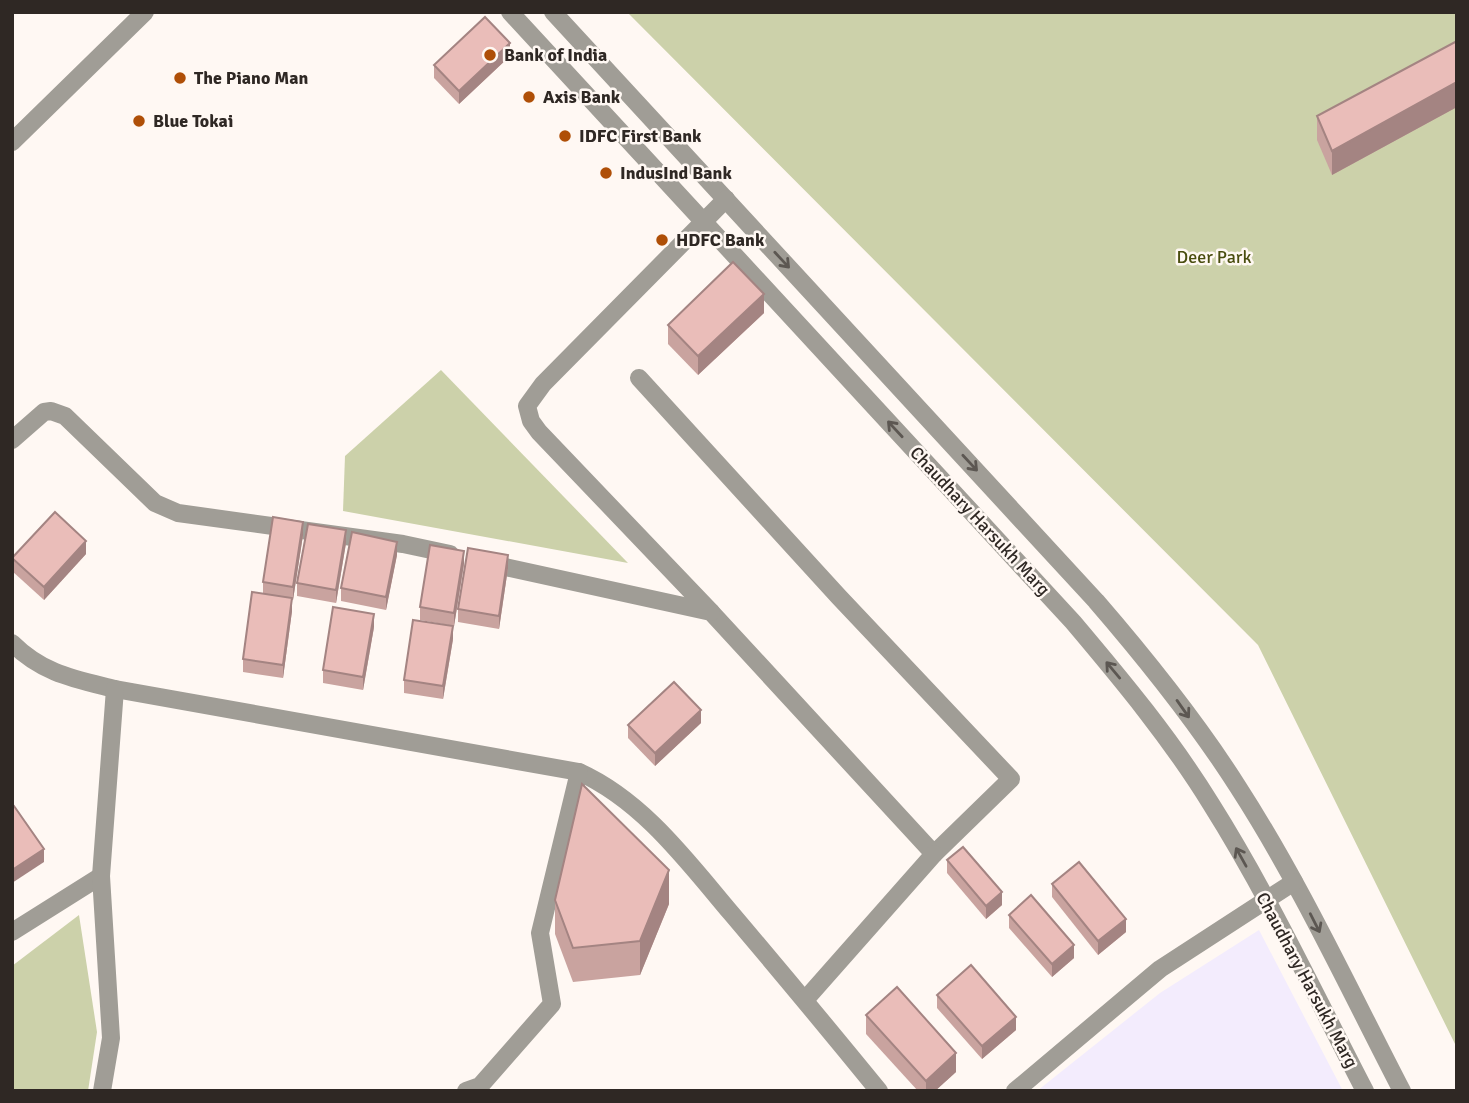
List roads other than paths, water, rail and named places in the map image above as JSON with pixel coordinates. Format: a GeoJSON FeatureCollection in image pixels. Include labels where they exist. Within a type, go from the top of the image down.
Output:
{"type":"FeatureCollection","features":[{"type":"Feature","properties":{"kind":"street"},"geometry":{"type":"LineString","coordinates":[[12,142],[145,12]]}},
{"type":"Feature","properties":{"kind":"street","name":"Chaudhary Harsukh Marg"},"geometry":{"type":"LineString","coordinates":[[510,12],[1073,622],[1134,694],[1211,804],[1266,901],[1365,1091]]}},
{"type":"Feature","properties":{"kind":"street","name":"Chaudhary Harsukh Marg"},"geometry":{"type":"LineString","coordinates":[[553,12],[1097,601],[1159,675],[1238,787],[1294,882],[1402,1091]]}},
{"type":"Feature","properties":{"kind":"street"},"geometry":{"type":"LineString","coordinates":[[726,199],[542,384],[527,406],[531,421],[538,432],[711,612],[934,854]]}},
{"type":"Feature","properties":{"kind":"street"},"geometry":{"type":"LineString","coordinates":[[639,378],[839,597],[1011,779],[934,854],[805,1000]]}},
{"type":"Feature","properties":{"kind":"street"},"geometry":{"type":"LineString","coordinates":[[12,440],[44,412],[51,411],[65,416],[155,503],[178,513],[403,544],[711,612]]}},
{"type":"Feature","properties":{"kind":"street"},"geometry":{"type":"LineString","coordinates":[[12,643],[28,659],[59,675],[115,689],[579,772],[599,781],[617,793],[669,840],[879,1091]]}},
{"type":"Feature","properties":{"kind":"street"},"geometry":{"type":"LineString","coordinates":[[102,1091],[111,1038],[101,876],[115,689]]}},
{"type":"Feature","properties":{"kind":"street"},"geometry":{"type":"LineString","coordinates":[[466,1091],[480,1086],[552,1004],[540,933],[579,772]]}},
{"type":"Feature","properties":{"kind":"street"},"geometry":{"type":"LineString","coordinates":[[12,932],[101,876]]}},
{"type":"Feature","properties":{"kind":"street"},"geometry":{"type":"LineString","coordinates":[[1015,1091],[1160,969],[1294,882]]}},
{"type":"Feature","properties":{"kind":"place","name":"Bank of India"},"geometry":{"type":"Point","coordinates":[490,55]}},
{"type":"Feature","properties":{"kind":"place","name":"The Piano Man"},"geometry":{"type":"Point","coordinates":[180,78]}},
{"type":"Feature","properties":{"kind":"place","name":"Axis Bank"},"geometry":{"type":"Point","coordinates":[529,97]}},
{"type":"Feature","properties":{"kind":"place","name":"Blue Tokai"},"geometry":{"type":"Point","coordinates":[139,121]}},
{"type":"Feature","properties":{"kind":"place","name":"IDFC First Bank"},"geometry":{"type":"Point","coordinates":[565,136]}},
{"type":"Feature","properties":{"kind":"place","name":"IndusInd Bank"},"geometry":{"type":"Point","coordinates":[606,173]}},
{"type":"Feature","properties":{"kind":"place","name":"HDFC Bank"},"geometry":{"type":"Point","coordinates":[662,240]}},
{"type":"Feature","properties":{"kind":"park label","name":"Deer Park"},"geometry":{"type":"Point","coordinates":[1214,257]}}]}
